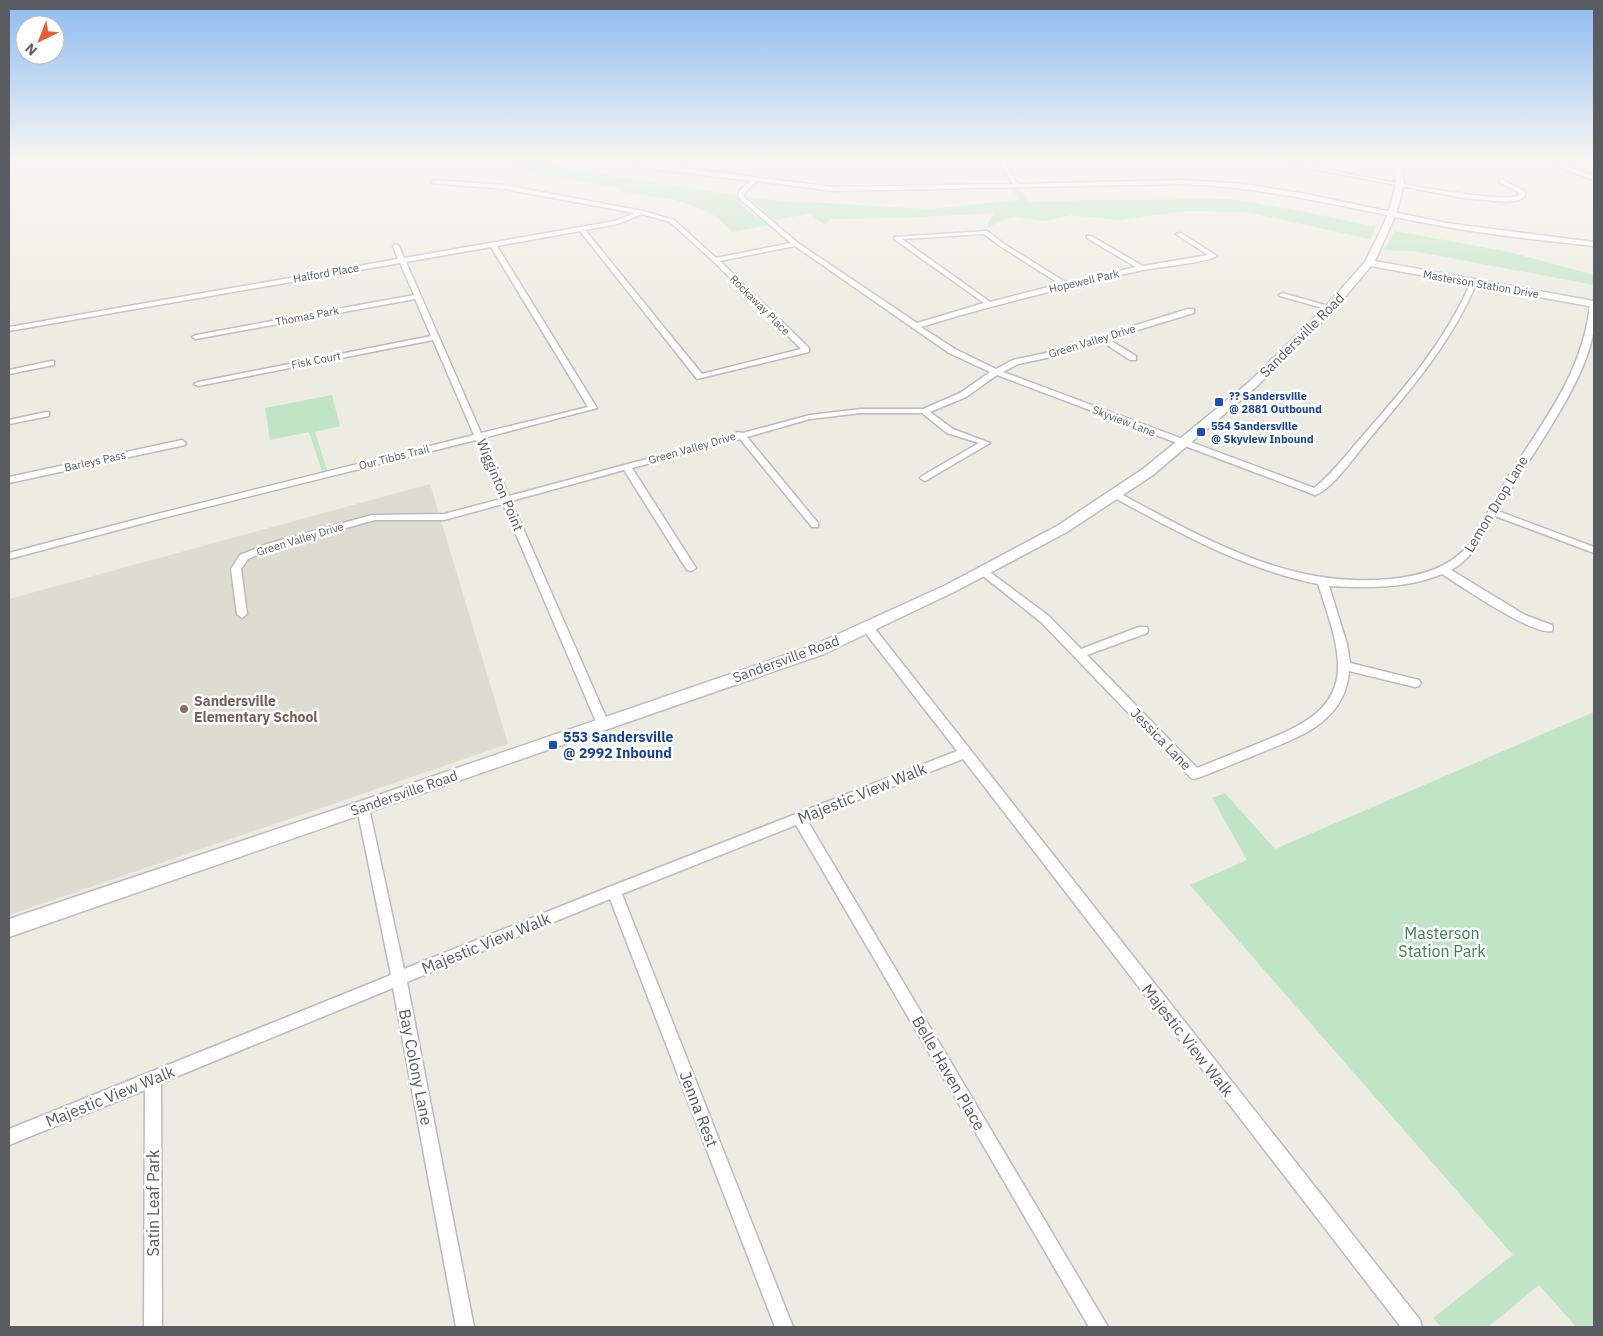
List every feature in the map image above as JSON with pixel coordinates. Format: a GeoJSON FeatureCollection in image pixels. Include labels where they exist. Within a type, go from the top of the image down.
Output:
{"type":"FeatureCollection","features":[{"type":"Feature","properties":{"kind":"street","name":"Halford Place"},"geometry":{"type":"LineString","coordinates":[[9,329],[614,222]]}},
{"type":"Feature","properties":{"kind":"street","name":"Rockaway Place"},"geometry":{"type":"LineString","coordinates":[[581,229],[700,377],[806,350],[715,260],[673,222]]}},
{"type":"Feature","properties":{"kind":"street","name":"Skyview Lane"},"geometry":{"type":"LineString","coordinates":[[770,222],[796,244],[952,352],[996,372],[1315,492],[1331,478],[1384,418],[1438,350],[1466,304],[1474,282]]}},
{"type":"Feature","properties":{"kind":"street","name":"Sandersville Road"},"geometry":{"type":"LineString","coordinates":[[9,928],[777,665],[818,650],[868,628],[983,572],[1062,529],[1116,495],[1148,472],[1252,385],[1330,308],[1369,263],[1388,222]]}},
{"type":"Feature","properties":{"kind":"street"},"geometry":{"type":"LineString","coordinates":[[1434,222],[1594,244]]}},
{"type":"Feature","properties":{"kind":"street"},"geometry":{"type":"LineString","coordinates":[[990,304],[896,238],[985,232],[1002,245],[1066,285]]}},
{"type":"Feature","properties":{"kind":"street","name":"Hopewell Park"},"geometry":{"type":"LineString","coordinates":[[916,326],[990,304],[1066,285],[1142,268],[1214,256],[1179,234]]}},
{"type":"Feature","properties":{"kind":"street"},"geometry":{"type":"LineString","coordinates":[[1089,237],[1142,268]]}},
{"type":"Feature","properties":{"kind":"street","name":"Our Tibbs Trail"},"geometry":{"type":"LineString","coordinates":[[9,556],[156,517],[593,408],[493,244]]}},
{"type":"Feature","properties":{"kind":"street"},"geometry":{"type":"LineString","coordinates":[[715,260],[796,244]]}},
{"type":"Feature","properties":{"kind":"street","name":"Wigginton Point"},"geometry":{"type":"LineString","coordinates":[[396,246],[603,724]]}},
{"type":"Feature","properties":{"kind":"street","name":"Masterson Station Drive"},"geometry":{"type":"LineString","coordinates":[[1369,263],[1594,304]]}},
{"type":"Feature","properties":{"kind":"street"},"geometry":{"type":"LineString","coordinates":[[1282,295],[1330,308]]}},
{"type":"Feature","properties":{"kind":"street","name":"Thomas Park"},"geometry":{"type":"LineString","coordinates":[[196,336],[418,296]]}},
{"type":"Feature","properties":{"kind":"street","name":"Lemon Drop Lane"},"geometry":{"type":"LineString","coordinates":[[1116,495],[1244,560],[1281,573],[1322,582],[1368,585],[1416,579],[1444,571],[1463,559],[1482,531],[1570,385],[1589,334],[1594,304]]}},
{"type":"Feature","properties":{"kind":"street","name":"Green Valley Drive"},"geometry":{"type":"LineString","coordinates":[[242,614],[236,569],[244,557],[270,546],[375,517],[444,517],[740,434],[822,415],[861,411],[924,410],[963,395],[996,372],[1016,362],[1048,355],[1191,311]]}},
{"type":"Feature","properties":{"kind":"street","name":"Fisk Court"},"geometry":{"type":"LineString","coordinates":[[198,384],[435,337]]}},
{"type":"Feature","properties":{"kind":"street"},"geometry":{"type":"LineString","coordinates":[[1102,338],[1134,358]]}},
{"type":"Feature","properties":{"kind":"street"},"geometry":{"type":"LineString","coordinates":[[9,372],[51,363]]}},
{"type":"Feature","properties":{"kind":"street"},"geometry":{"type":"LineString","coordinates":[[924,410],[950,431],[986,444],[925,478]]}},
{"type":"Feature","properties":{"kind":"street"},"geometry":{"type":"LineString","coordinates":[[9,422],[46,414]]}},
{"type":"Feature","properties":{"kind":"street"},"geometry":{"type":"LineString","coordinates":[[740,434],[815,525]]}},
{"type":"Feature","properties":{"kind":"street","name":"Barleys Pass"},"geometry":{"type":"LineString","coordinates":[[9,480],[182,443]]}},
{"type":"Feature","properties":{"kind":"street"},"geometry":{"type":"LineString","coordinates":[[626,466],[692,568]]}},
{"type":"Feature","properties":{"kind":"street"},"geometry":{"type":"LineString","coordinates":[[1492,512],[1594,550]]}},
{"type":"Feature","properties":{"kind":"street"},"geometry":{"type":"LineString","coordinates":[[1444,571],[1522,618],[1548,628]]}},
{"type":"Feature","properties":{"kind":"street","name":"Jessica Lane"},"geometry":{"type":"LineString","coordinates":[[983,572],[1045,620],[1195,774],[1303,730],[1318,721],[1339,696],[1344,680],[1344,666],[1339,640],[1322,582]]}},
{"type":"Feature","properties":{"kind":"street","name":"Majestic View Walk"},"geometry":{"type":"LineString","coordinates":[[868,628],[1413,1327]]}},
{"type":"Feature","properties":{"kind":"street"},"geometry":{"type":"LineString","coordinates":[[1078,654],[1143,630]]}},
{"type":"Feature","properties":{"kind":"street"},"geometry":{"type":"LineString","coordinates":[[1344,666],[1415,683]]}},
{"type":"Feature","properties":{"kind":"street","name":"Majestic View Walk"},"geometry":{"type":"LineString","coordinates":[[9,1137],[614,891],[964,753]]}},
{"type":"Feature","properties":{"kind":"street","name":"Bay Colony Lane"},"geometry":{"type":"LineString","coordinates":[[362,808],[399,979],[465,1327]]}},
{"type":"Feature","properties":{"kind":"street","name":"Belle Haven Place"},"geometry":{"type":"LineString","coordinates":[[800,818],[1099,1327]]}},
{"type":"Feature","properties":{"kind":"street","name":"Jenna Rest"},"geometry":{"type":"LineString","coordinates":[[614,891],[784,1327]]}},
{"type":"Feature","properties":{"kind":"street","name":"Satin Leaf Park"},"geometry":{"type":"LineString","coordinates":[[153,1079],[153,1327]]}},
{"type":"Feature","properties":{"kind":"shaded area"},"geometry":{"type":"Polygon","coordinates":[[[430,484],[508,744],[9,915],[9,599],[430,484]]]}},
{"type":"Feature","properties":{"kind":"green space"},"geometry":{"type":"Polygon","coordinates":[[[722,222],[765,222],[769,225],[732,232],[722,222]]]}},
{"type":"Feature","properties":{"kind":"green space"},"geometry":{"type":"Polygon","coordinates":[[[989,222],[999,222],[989,227],[986,227],[989,222]]]}},
{"type":"Feature","properties":{"kind":"green space"},"geometry":{"type":"Polygon","coordinates":[[[1294,222],[1354,222],[1376,227],[1370,239],[1294,222]]]}},
{"type":"Feature","properties":{"kind":"green space"},"geometry":{"type":"Polygon","coordinates":[[[1395,231],[1509,252],[1594,275],[1594,285],[1413,251],[1384,250],[1395,231]]]}},
{"type":"Feature","properties":{"kind":"green space"},"geometry":{"type":"Polygon","coordinates":[[[332,395],[340,426],[315,432],[327,470],[322,471],[309,432],[270,440],[265,408],[332,395]]]}},
{"type":"Feature","properties":{"kind":"green space","name":"Masterson Station Park"},"geometry":{"type":"Polygon","coordinates":[[[1594,712],[1594,1327],[1576,1327],[1539,1285],[1488,1327],[1441,1327],[1433,1318],[1513,1255],[1190,885],[1247,860],[1212,798],[1225,793],[1275,849],[1594,712]]]}},
{"type":"Feature","properties":{"kind":"place","name":"?? Sandersville @ 2881 Outbound"},"geometry":{"type":"Point","coordinates":[1219,402]}},
{"type":"Feature","properties":{"kind":"place","name":"554 Sandersville @ Skyview Inbound"},"geometry":{"type":"Point","coordinates":[1201,432]}},
{"type":"Feature","properties":{"kind":"place","name":"Sandersville Elementary School"},"geometry":{"type":"Point","coordinates":[184,709]}},
{"type":"Feature","properties":{"kind":"place","name":"553 Sandersville @ 2992 Inbound"},"geometry":{"type":"Point","coordinates":[553,745]}}]}
